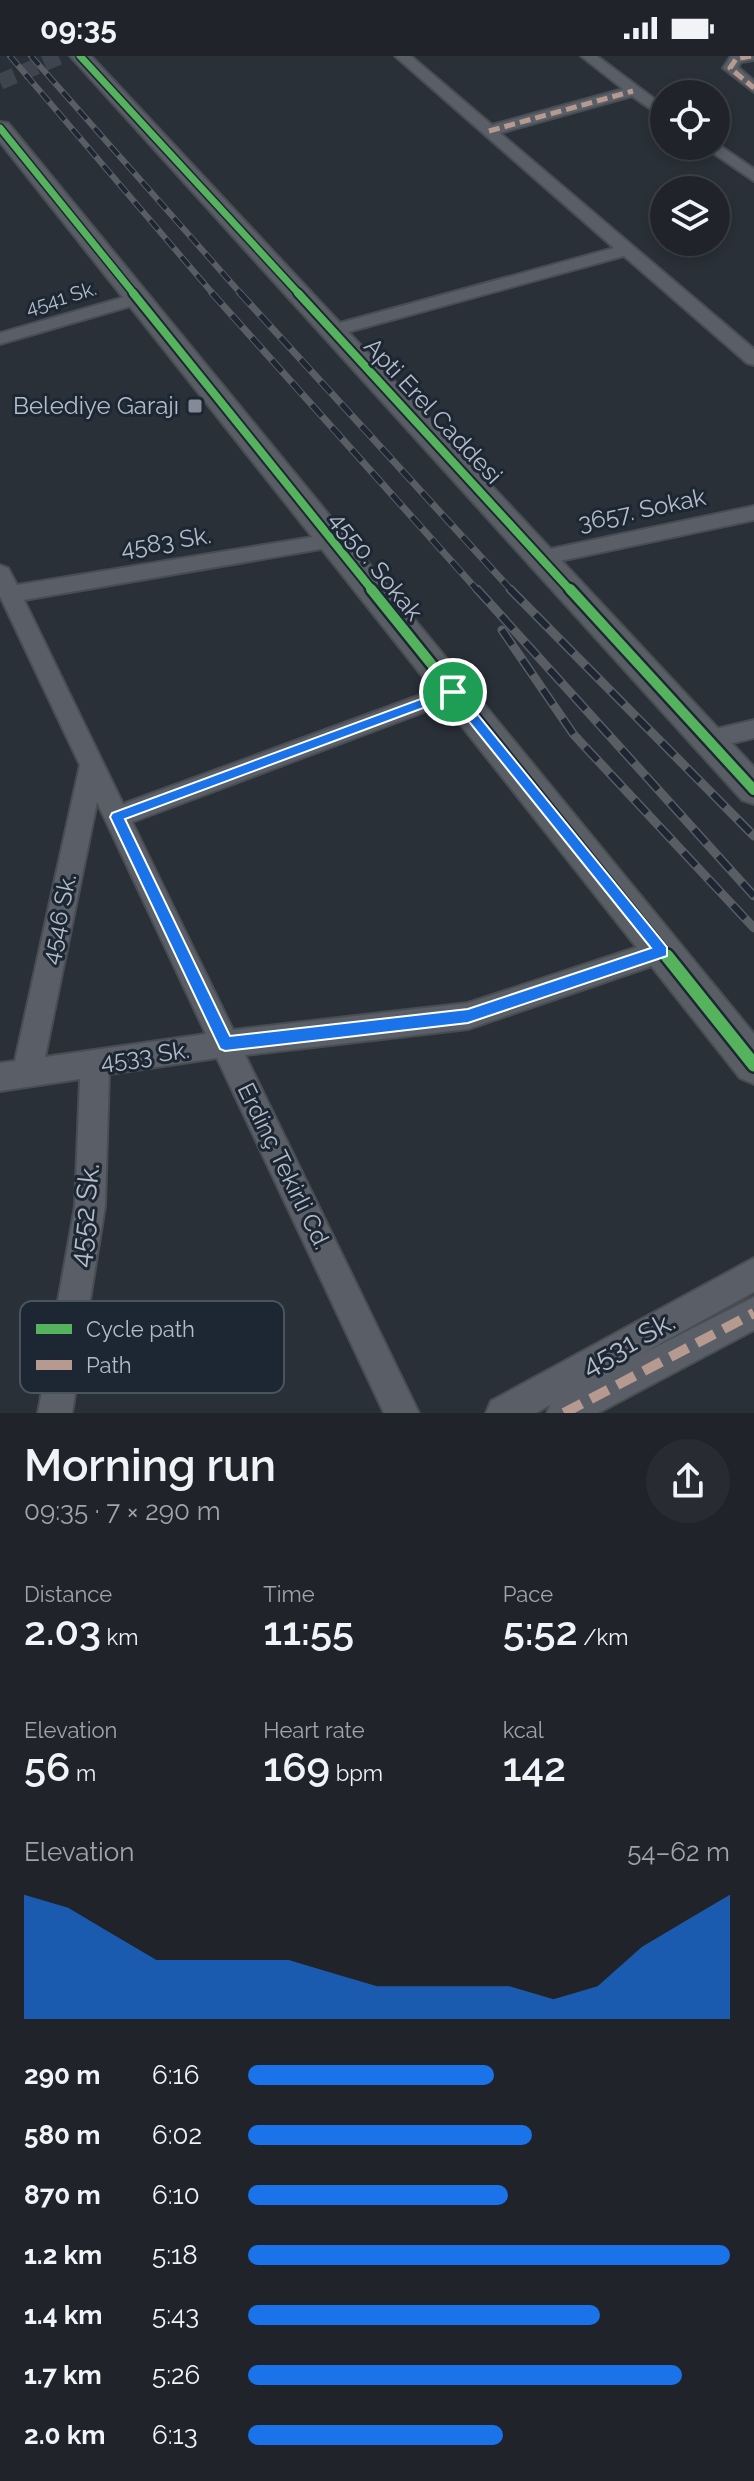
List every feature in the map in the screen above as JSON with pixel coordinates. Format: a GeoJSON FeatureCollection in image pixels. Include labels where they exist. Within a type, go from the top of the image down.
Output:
{"type":"FeatureCollection","features":[{"type":"Feature","properties":{"kind":"street"},"geometry":{"type":"LineString","coordinates":[[402,56],[754,359]]}},
{"type":"Feature","properties":{"kind":"street"},"geometry":{"type":"LineString","coordinates":[[588,56],[650,103]]}},
{"type":"Feature","properties":{"kind":"street"},"geometry":{"type":"LineString","coordinates":[[751,56],[736,59],[730,68],[754,88]]}},
{"type":"Feature","properties":{"kind":"street","name":"Apti Erel Caddesi"},"geometry":{"type":"LineString","coordinates":[[81,58],[754,790]]}},
{"type":"Feature","properties":{"kind":"street"},"geometry":{"type":"LineString","coordinates":[[489,131],[633,91]]}},
{"type":"Feature","properties":{"kind":"street","name":"4550. Sokak"},"geometry":{"type":"LineString","coordinates":[[0,128],[754,1065]]}},
{"type":"Feature","properties":{"kind":"street"},"geometry":{"type":"LineString","coordinates":[[730,159],[754,176]]}},
{"type":"Feature","properties":{"kind":"street"},"geometry":{"type":"LineString","coordinates":[[331,331],[628,249]]}},
{"type":"Feature","properties":{"kind":"street","name":"4541 Sk."},"geometry":{"type":"LineString","coordinates":[[0,339],[135,299]]}},
{"type":"Feature","properties":{"kind":"street","name":"3657. Sokak"},"geometry":{"type":"LineString","coordinates":[[541,558],[754,513]]}},
{"type":"Feature","properties":{"kind":"street","name":"4583 Sk."},"geometry":{"type":"LineString","coordinates":[[5,583],[331,541]]}},
{"type":"Feature","properties":{"kind":"street","name":"Erdinç Tekirli Cd."},"geometry":{"type":"LineString","coordinates":[[5,583],[402,1413]]}},
{"type":"Feature","properties":{"kind":"street"},"geometry":{"type":"LineString","coordinates":[[117,817],[453,692]]}},
{"type":"Feature","properties":{"kind":"street"},"geometry":{"type":"LineString","coordinates":[[708,740],[754,729]]}},
{"type":"Feature","properties":{"kind":"street","name":"4546 Sk."},"geometry":{"type":"LineString","coordinates":[[13,1075],[92,765]]}},
{"type":"Feature","properties":{"kind":"street","name":"4533 Sk."},"geometry":{"type":"LineString","coordinates":[[13,1075],[225,1044],[468,1016],[662,951]]}},
{"type":"Feature","properties":{"kind":"street","name":"4552 Sk."},"geometry":{"type":"LineString","coordinates":[[74,1301],[90,1206],[95,1063]]}},
{"type":"Feature","properties":{"kind":"street","name":"4531 Sk."},"geometry":{"type":"LineString","coordinates":[[503,1413],[754,1274]]}},
{"type":"Feature","properties":{"kind":"street"},"geometry":{"type":"LineString","coordinates":[[564,1413],[754,1313]]}},
{"type":"Feature","properties":{"kind":"street","name":"4552 Sk."},"geometry":{"type":"LineString","coordinates":[[55,1413],[58,1393]]}},
{"type":"Feature","properties":{"kind":"tunnel"},"geometry":{"type":"LineString","coordinates":[[0,82],[61,56]]}},
{"type":"Feature","properties":{"kind":"railway"},"geometry":{"type":"LineString","coordinates":[[10,56],[214,295]]}},
{"type":"Feature","properties":{"kind":"railway"},"geometry":{"type":"LineString","coordinates":[[31,56],[242,295]]}},
{"type":"Feature","properties":{"kind":"railway"},"geometry":{"type":"LineString","coordinates":[[212,293],[478,591]]}},
{"type":"Feature","properties":{"kind":"railway"},"geometry":{"type":"LineString","coordinates":[[240,293],[512,591]]}},
{"type":"Feature","properties":{"kind":"railway"},"geometry":{"type":"LineString","coordinates":[[477,589],[754,896]]}},
{"type":"Feature","properties":{"kind":"railway"},"geometry":{"type":"LineString","coordinates":[[510,589],[754,836]]}},
{"type":"Feature","properties":{"kind":"railway"},"geometry":{"type":"LineString","coordinates":[[502,630],[574,735],[754,928]]}},
{"type":"Feature","properties":{"kind":"marked path"},"geometry":{"type":"LineString","coordinates":[[751,56],[736,59],[730,68],[754,88]]}},
{"type":"Feature","properties":{"kind":"marked path"},"geometry":{"type":"LineString","coordinates":[[489,131],[633,91]]}},
{"type":"Feature","properties":{"kind":"marked path"},"geometry":{"type":"LineString","coordinates":[[564,1413],[754,1313]]}},
{"type":"Feature","properties":{"kind":"cycle path"},"geometry":{"type":"LineString","coordinates":[[80,56],[754,790]]}},
{"type":"Feature","properties":{"kind":"cycle path"},"geometry":{"type":"LineString","coordinates":[[0,128],[754,1065]]}},
{"type":"Feature","properties":{"kind":"place","name":"Belediye Garajı"},"geometry":{"type":"Point","coordinates":[195,406]}},
{"type":"Feature","properties":{"kind":"route"},"geometry":{"type":"LineString","coordinates":[[453,692],[662,951],[468,1016],[225,1044],[117,817],[453,692]]}}]}
